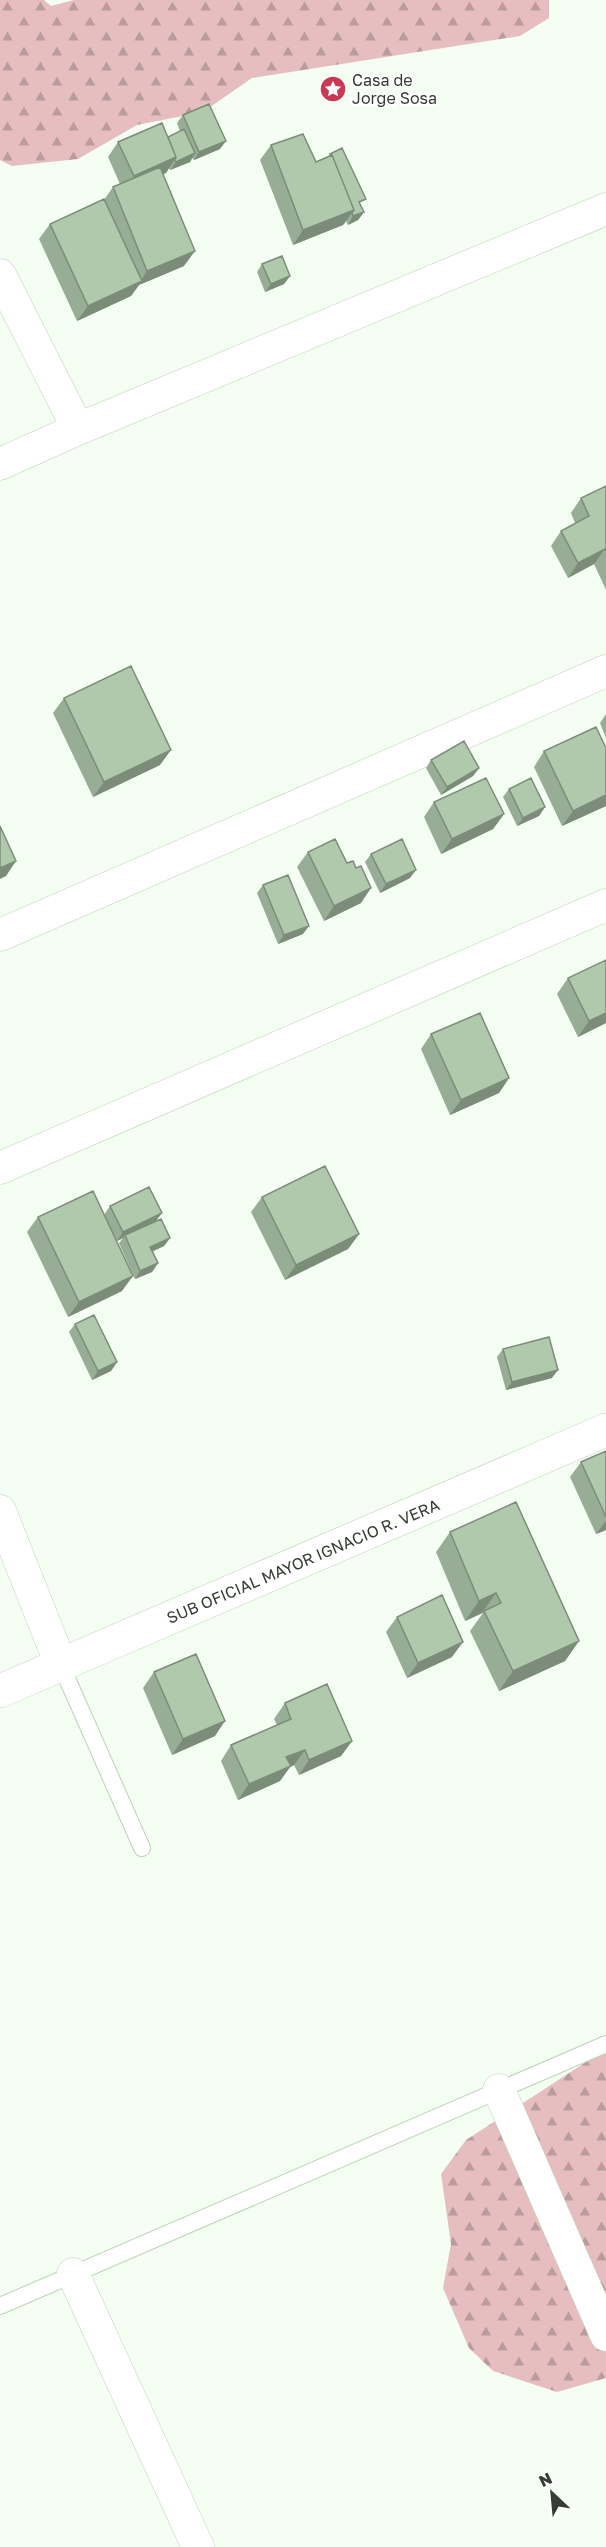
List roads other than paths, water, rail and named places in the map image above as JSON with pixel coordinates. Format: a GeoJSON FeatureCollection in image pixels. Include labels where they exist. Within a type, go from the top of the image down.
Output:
{"type":"FeatureCollection","features":[{"type":"Feature","properties":{"kind":"street"},"geometry":{"type":"LineString","coordinates":[[0,464],[78,429],[606,209]]}},
{"type":"Feature","properties":{"kind":"street"},"geometry":{"type":"LineString","coordinates":[[0,275],[78,429]]}},
{"type":"Feature","properties":{"kind":"street"},"geometry":{"type":"LineString","coordinates":[[0,935],[606,671]]}},
{"type":"Feature","properties":{"kind":"street"},"geometry":{"type":"LineString","coordinates":[[0,1168],[606,905]]}},
{"type":"Feature","properties":{"kind":"street","name":"SUB OFICIAL MAYOR IGNACIO R. VERA"},"geometry":{"type":"LineString","coordinates":[[0,1691],[606,1430]]}},
{"type":"Feature","properties":{"kind":"street"},"geometry":{"type":"LineString","coordinates":[[0,1512],[61,1665]]}},
{"type":"Feature","properties":{"kind":"street"},"geometry":{"type":"LineString","coordinates":[[499,2091],[606,2335]]}},
{"type":"Feature","properties":{"kind":"street"},"geometry":{"type":"LineString","coordinates":[[73,2274],[198,2547]]}},
{"type":"Feature","properties":{"kind":"lane"},"geometry":{"type":"LineString","coordinates":[[61,1665],[142,1848]]}},
{"type":"Feature","properties":{"kind":"lane"},"geometry":{"type":"LineString","coordinates":[[0,2306],[606,2044]]}},
{"type":"Feature","properties":{"kind":"place","name":"Casa de Jorge Sosa"},"geometry":{"type":"Point","coordinates":[333,89]}}]}
